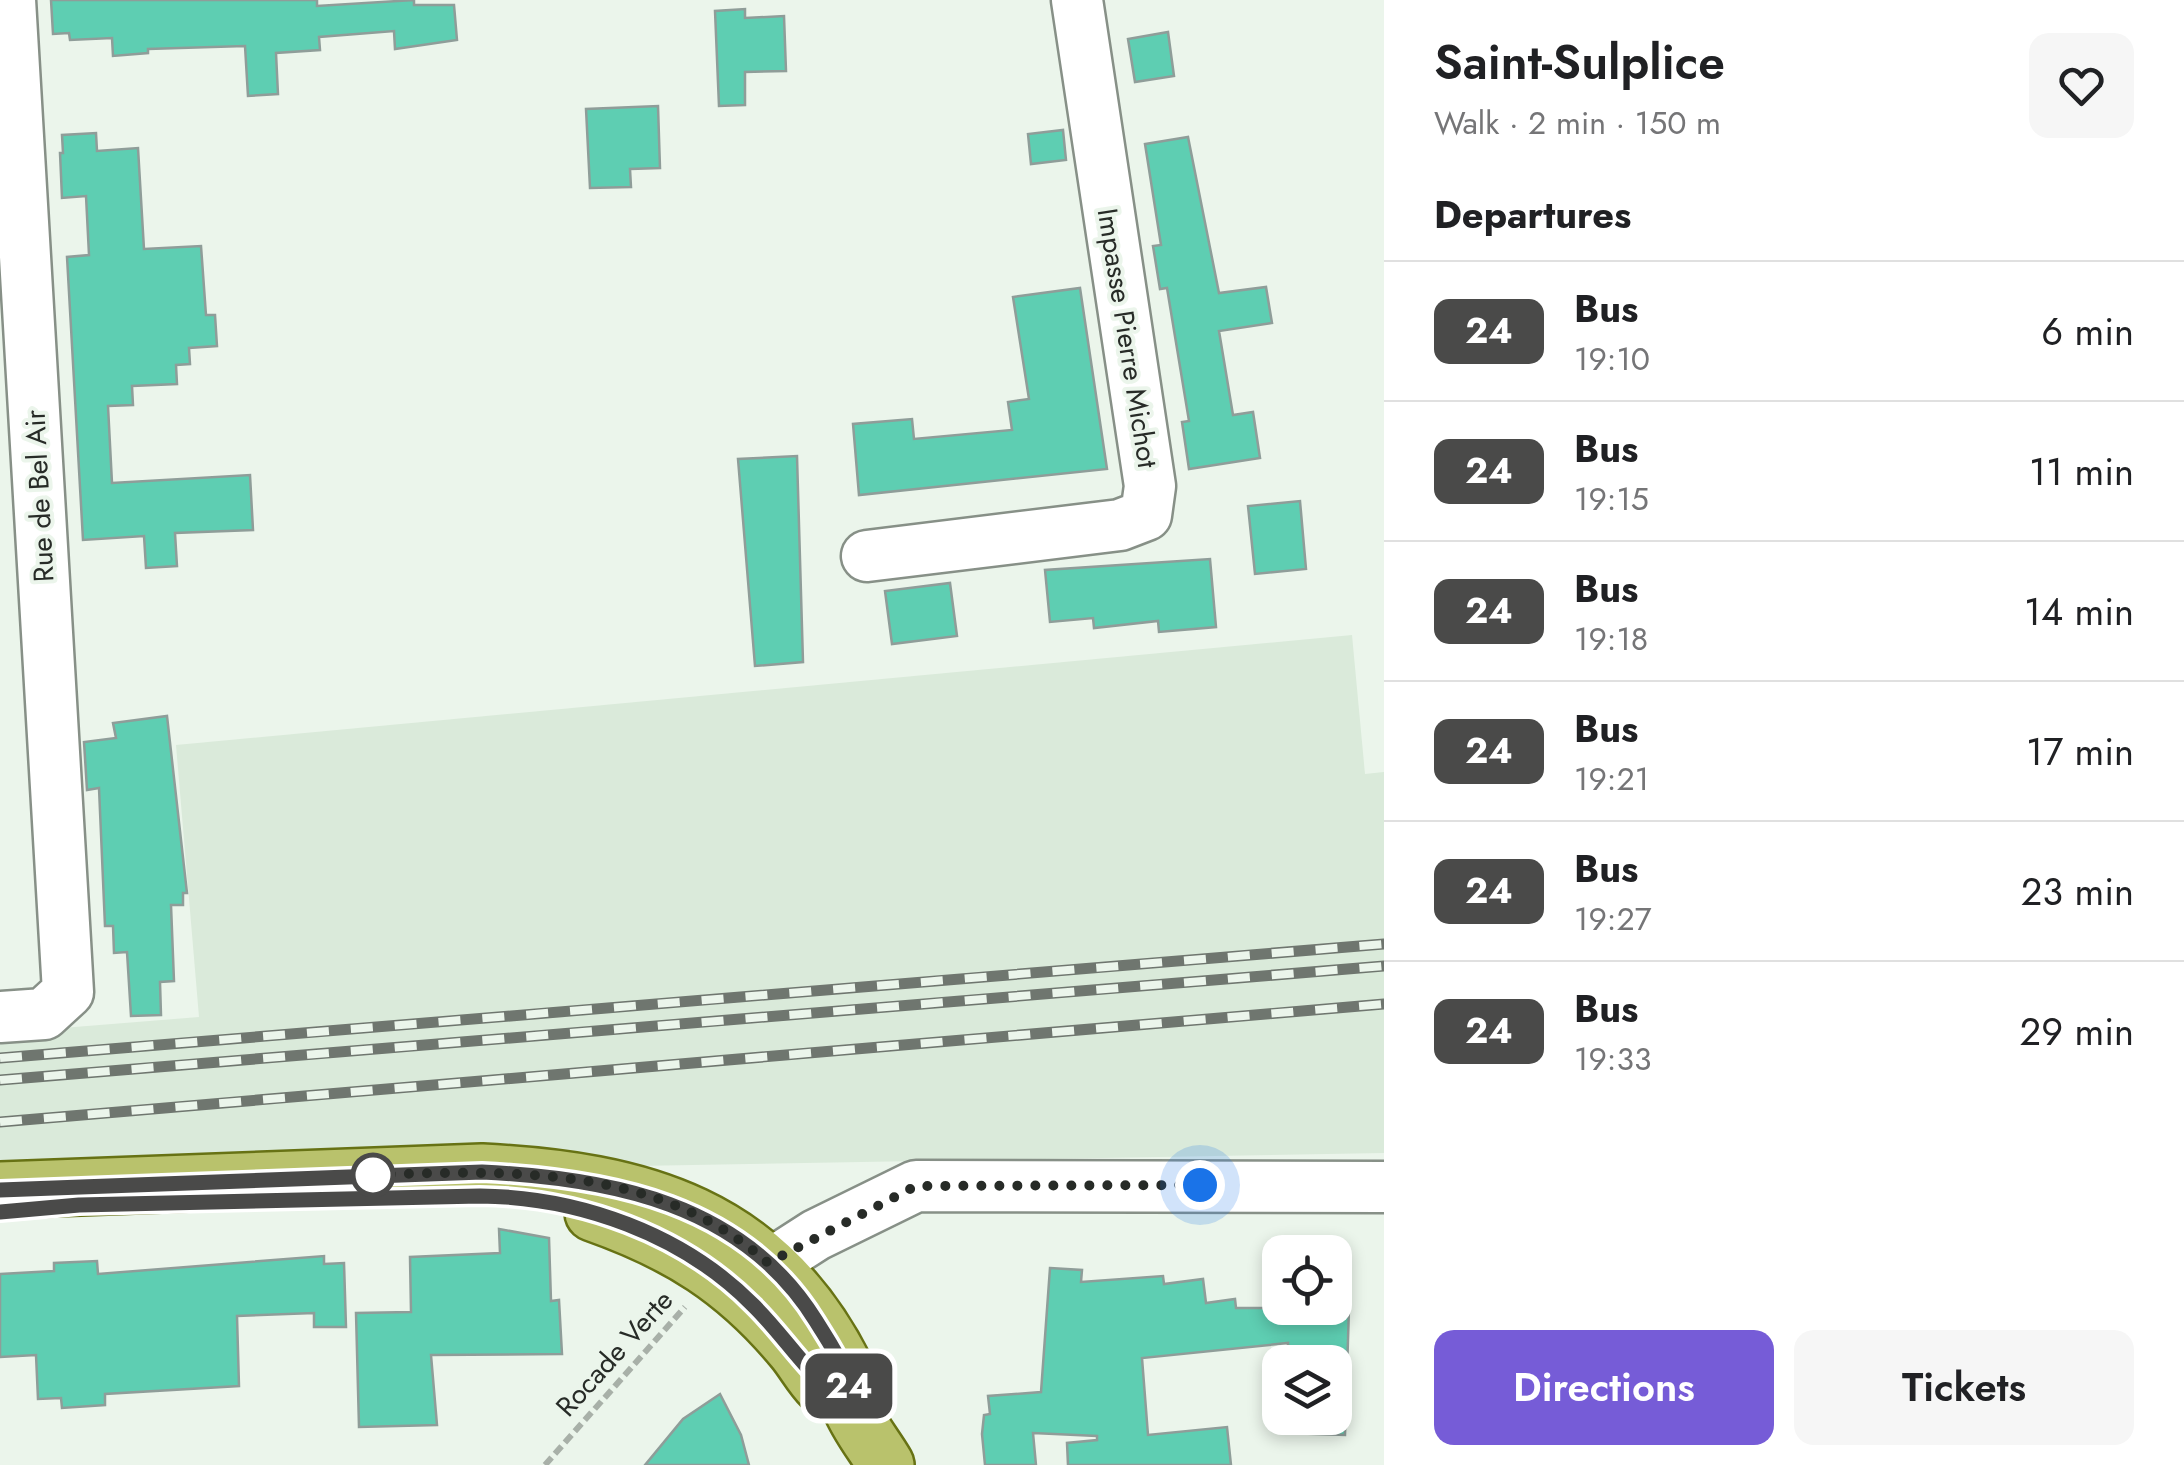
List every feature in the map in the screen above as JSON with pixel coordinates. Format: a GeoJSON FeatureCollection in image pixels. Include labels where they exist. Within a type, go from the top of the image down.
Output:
{"type":"FeatureCollection","features":[{"type":"Feature","properties":{"kind":"main road"},"geometry":{"type":"LineString","coordinates":[[0,1190],[482,1172],[558,1176],[622,1187],[684,1207],[744,1242],[741,1274]]}},
{"type":"Feature","properties":{"kind":"main road"},"geometry":{"type":"LineString","coordinates":[[0,1212],[79,1205],[518,1196],[585,1210],[741,1274],[799,1292],[848,1372],[850,1404],[886,1465]]}},
{"type":"Feature","properties":{"kind":"street","name":"Rue de Bel Air"},"geometry":{"type":"LineString","coordinates":[[0,1017],[44,1014],[68,992],[10,0]]}},
{"type":"Feature","properties":{"kind":"street","name":"Impasse Pierre Michot"},"geometry":{"type":"LineString","coordinates":[[867,556],[1120,525],[1146,514],[1150,486],[1077,0]]}},
{"type":"Feature","properties":{"kind":"street"},"geometry":{"type":"LineString","coordinates":[[741,1274],[916,1186],[1384,1187]]}},
{"type":"Feature","properties":{"kind":"path","name":"Rocade Verte"},"geometry":{"type":"LineString","coordinates":[[545,1465],[741,1274]]}},
{"type":"Feature","properties":{"kind":"shaded area"},"geometry":{"type":"Polygon","coordinates":[[[1352,635],[1365,774],[1384,772],[1384,1153],[0,1177],[0,1033],[199,1017],[176,745],[1352,635]]]}},
{"type":"Feature","properties":{"kind":"building"},"geometry":{"type":"Polygon","coordinates":[[[51,0],[317,0],[317,6],[414,0],[414,5],[454,5],[457,40],[395,49],[394,31],[319,37],[320,50],[276,53],[278,94],[248,96],[245,46],[148,49],[148,53],[113,56],[112,38],[70,40],[69,33],[53,34],[51,0]]]}},
{"type":"Feature","properties":{"kind":"building"},"geometry":{"type":"Polygon","coordinates":[[[745,9],[745,18],[784,16],[786,71],[745,72],[745,105],[719,106],[715,11],[745,9]]]}},
{"type":"Feature","properties":{"kind":"building"},"geometry":{"type":"Polygon","coordinates":[[[1168,32],[1174,76],[1135,82],[1128,39],[1168,32]]]}},
{"type":"Feature","properties":{"kind":"building"},"geometry":{"type":"Polygon","coordinates":[[[658,106],[660,168],[630,169],[631,187],[590,188],[586,109],[658,106]]]}},
{"type":"Feature","properties":{"kind":"building"},"geometry":{"type":"Polygon","coordinates":[[[1063,130],[1066,160],[1031,164],[1028,134],[1063,130]]]}},
{"type":"Feature","properties":{"kind":"building"},"geometry":{"type":"Polygon","coordinates":[[[96,133],[97,151],[138,148],[144,249],[201,246],[206,315],[215,315],[217,346],[189,348],[190,364],[176,365],[177,384],[132,386],[133,405],[108,406],[112,483],[250,475],[253,530],[175,533],[177,566],[146,568],[144,536],[83,540],[67,257],[89,255],[86,196],[62,198],[60,153],[62,135],[96,133]]]}},
{"type":"Feature","properties":{"kind":"building"},"geometry":{"type":"Polygon","coordinates":[[[1188,137],[1219,293],[1266,287],[1272,323],[1219,331],[1233,415],[1253,412],[1260,458],[1189,469],[1182,422],[1189,421],[1167,288],[1160,289],[1153,246],[1161,245],[1145,144],[1188,137]]]}},
{"type":"Feature","properties":{"kind":"building"},"geometry":{"type":"Polygon","coordinates":[[[1080,288],[1107,469],[859,495],[853,424],[912,419],[914,439],[1012,430],[1008,402],[1029,399],[1013,297],[1080,288]]]}},
{"type":"Feature","properties":{"kind":"building"},"geometry":{"type":"Polygon","coordinates":[[[797,456],[803,662],[755,666],[738,459],[797,456]]]}},
{"type":"Feature","properties":{"kind":"building"},"geometry":{"type":"Polygon","coordinates":[[[1300,501],[1306,569],[1255,574],[1248,506],[1300,501]]]}},
{"type":"Feature","properties":{"kind":"building"},"geometry":{"type":"Polygon","coordinates":[[[1210,559],[1216,627],[1159,632],[1158,621],[1094,628],[1093,618],[1050,622],[1045,570],[1210,559]]]}},
{"type":"Feature","properties":{"kind":"building"},"geometry":{"type":"Polygon","coordinates":[[[950,583],[957,636],[892,644],[885,591],[950,583]]]}},
{"type":"Feature","properties":{"kind":"building"},"geometry":{"type":"Polygon","coordinates":[[[167,716],[187,893],[183,893],[183,905],[171,905],[174,981],[160,982],[161,1015],[131,1016],[127,952],[114,953],[113,926],[105,926],[99,788],[87,790],[84,742],[116,738],[113,723],[167,716]]]}},
{"type":"Feature","properties":{"kind":"building"},"geometry":{"type":"Polygon","coordinates":[[[499,1229],[549,1238],[551,1301],[559,1300],[562,1354],[431,1355],[437,1425],[359,1427],[356,1313],[411,1312],[410,1257],[500,1253],[499,1229]]]}},
{"type":"Feature","properties":{"kind":"building"},"geometry":{"type":"Polygon","coordinates":[[[324,1256],[324,1264],[344,1263],[346,1327],[314,1327],[314,1313],[237,1316],[239,1386],[105,1394],[105,1405],[62,1408],[61,1398],[38,1399],[36,1355],[0,1357],[0,1274],[54,1271],[54,1263],[97,1261],[98,1274],[324,1256]]]}},
{"type":"Feature","properties":{"kind":"building"},"geometry":{"type":"Polygon","coordinates":[[[1050,1268],[1082,1270],[1081,1282],[1163,1276],[1164,1284],[1203,1279],[1206,1303],[1235,1299],[1236,1308],[1262,1308],[1262,1325],[1348,1325],[1348,1345],[1288,1343],[1142,1358],[1148,1435],[1227,1427],[1231,1465],[1068,1465],[1067,1443],[1097,1440],[1097,1436],[1033,1433],[1036,1465],[985,1465],[982,1434],[984,1415],[990,1414],[988,1396],[1041,1392],[1050,1268]]]}},
{"type":"Feature","properties":{"kind":"building"},"geometry":{"type":"Polygon","coordinates":[[[720,1394],[741,1435],[749,1465],[645,1465],[683,1419],[720,1394]]]}},
{"type":"Feature","properties":{"kind":"railway"},"geometry":{"type":"LineString","coordinates":[[0,1058],[1384,944]]}},
{"type":"Feature","properties":{"kind":"railway"},"geometry":{"type":"LineString","coordinates":[[0,1080],[1384,966]]}},
{"type":"Feature","properties":{"kind":"railway"},"geometry":{"type":"LineString","coordinates":[[0,1122],[1384,1004]]}},
{"type":"Feature","properties":{"kind":"bus line","name":"24"},"geometry":{"type":"LineString","coordinates":[[0,1190],[482,1172],[558,1176],[622,1187],[684,1207],[744,1242],[799,1292],[848,1372],[850,1404],[819,1385],[796,1351],[719,1273],[640,1230],[585,1210],[518,1196],[480,1196],[79,1205],[0,1212]]}},
{"type":"Feature","properties":{"kind":"route"},"geometry":{"type":"LineString","coordinates":[[373,1175],[482,1172],[558,1176],[622,1187],[684,1207],[744,1242],[768,1263],[916,1186],[1200,1185]]}}]}
